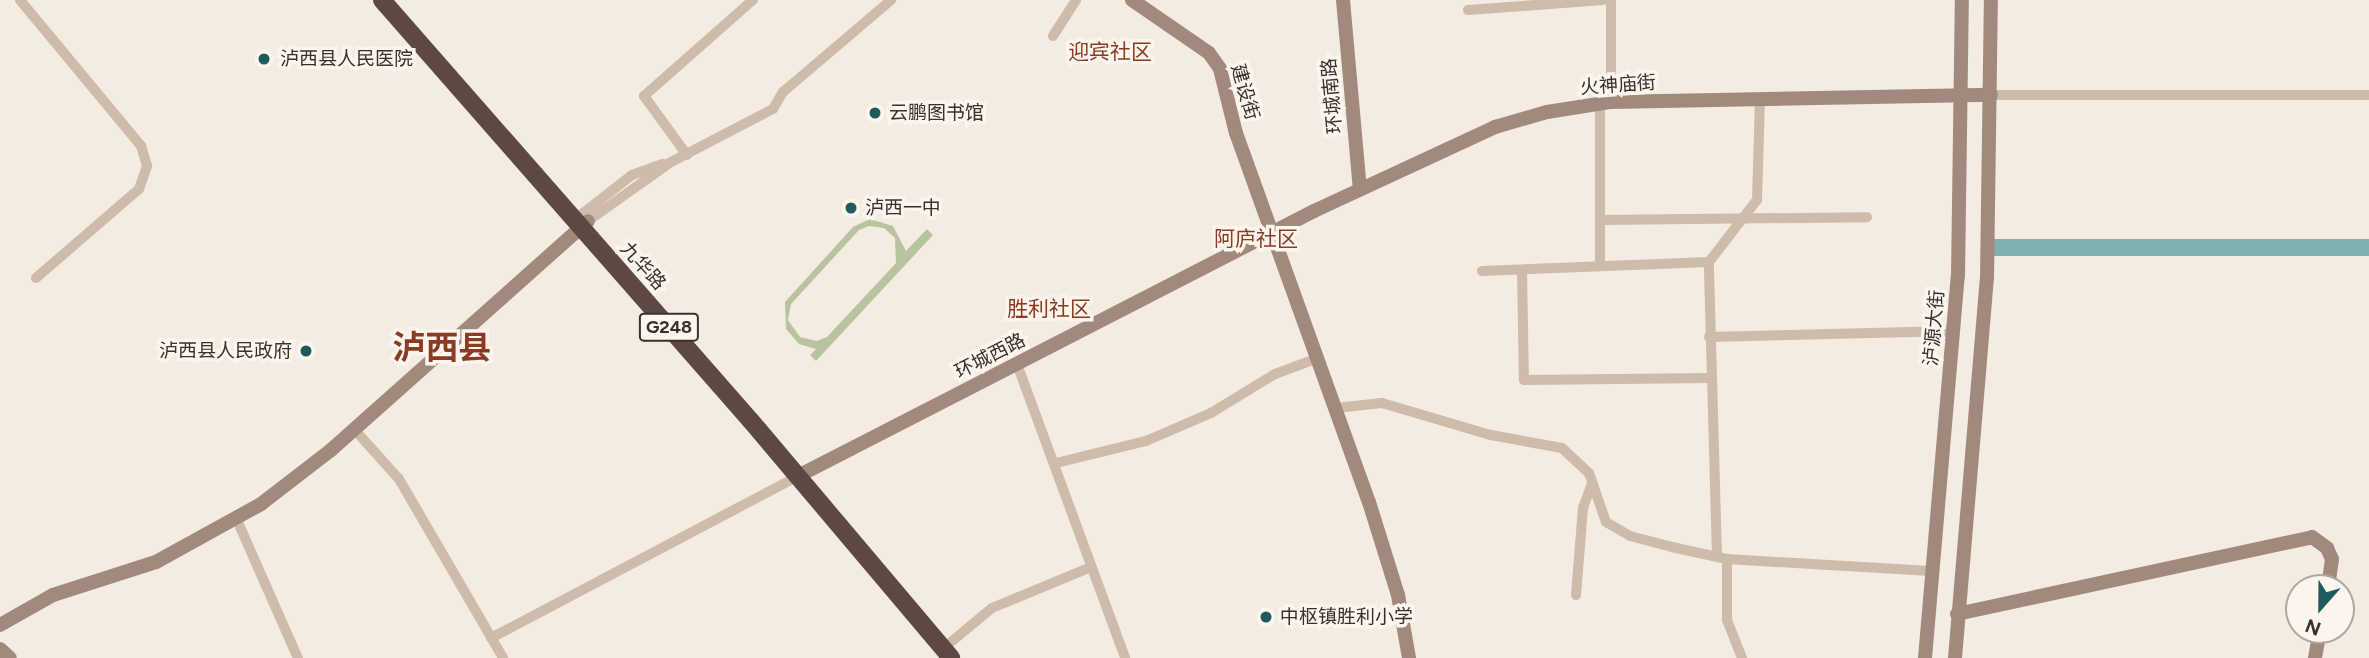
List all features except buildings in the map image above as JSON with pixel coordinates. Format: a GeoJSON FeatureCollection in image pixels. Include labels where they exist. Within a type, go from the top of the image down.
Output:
{"type":"FeatureCollection","features":[{"type":"Feature","properties":{"kind":"highway","name":"九华路"},"geometry":{"type":"LineString","coordinates":[[382,0],[803,474],[951,650],[965,658]]}},
{"type":"Feature","properties":{"kind":"highway","name":"九华路"},"geometry":{"type":"LineString","coordinates":[[396,0],[581,221]]}},
{"type":"Feature","properties":{"kind":"street"},"geometry":{"type":"LineString","coordinates":[[20,0],[141,146],[147,166],[139,189],[36,278]]}},
{"type":"Feature","properties":{"kind":"street"},"geometry":{"type":"LineString","coordinates":[[687,155],[644,96],[753,0]]}},
{"type":"Feature","properties":{"kind":"street"},"geometry":{"type":"LineString","coordinates":[[0,613],[58,583],[152,554],[256,496],[325,443],[581,221],[671,162],[773,109],[803,74],[890,0]]}},
{"type":"Feature","properties":{"kind":"street"},"geometry":{"type":"LineString","coordinates":[[1054,36],[1076,0]]}},
{"type":"Feature","properties":{"kind":"street","name":"建设街"},"geometry":{"type":"LineString","coordinates":[[1132,0],[1216,61],[1237,133],[1336,408],[1398,595],[1409,658]]}},
{"type":"Feature","properties":{"kind":"street","name":"环城南路"},"geometry":{"type":"LineString","coordinates":[[1343,0],[1360,190]]}},
{"type":"Feature","properties":{"kind":"street"},"geometry":{"type":"LineString","coordinates":[[1468,10],[1603,0]]}},
{"type":"Feature","properties":{"kind":"street"},"geometry":{"type":"LineString","coordinates":[[1600,264],[1611,0]]}},
{"type":"Feature","properties":{"kind":"street","name":"泸源大街"},"geometry":{"type":"LineString","coordinates":[[1925,658],[1954,331],[1962,95],[1962,0]]}},
{"type":"Feature","properties":{"kind":"street"},"geometry":{"type":"LineString","coordinates":[[1955,658],[1986,292],[1991,0]]}},
{"type":"Feature","properties":{"kind":"street"},"geometry":{"type":"LineString","coordinates":[[1991,95],[2369,95]]}},
{"type":"Feature","properties":{"kind":"street","name":"火神庙街"},"geometry":{"type":"LineString","coordinates":[[1274,232],[1495,127],[1606,103],[1991,95]]}},
{"type":"Feature","properties":{"kind":"street"},"geometry":{"type":"LineString","coordinates":[[1742,658],[1727,620],[1710,378],[1709,262],[1753,207],[1758,193],[1760,99]]}},
{"type":"Feature","properties":{"kind":"street"},"geometry":{"type":"LineString","coordinates":[[1600,220],[1867,217]]}},
{"type":"Feature","properties":{"kind":"street"},"geometry":{"type":"LineString","coordinates":[[0,625],[53,595],[156,562],[237,520],[309,469],[581,221]]}},
{"type":"Feature","properties":{"kind":"street","name":"环城西路"},"geometry":{"type":"LineString","coordinates":[[803,474],[1274,232]]}},
{"type":"Feature","properties":{"kind":"street"},"geometry":{"type":"LineString","coordinates":[[1482,271],[1600,264],[1709,262]]}},
{"type":"Feature","properties":{"kind":"street"},"geometry":{"type":"LineString","coordinates":[[1522,270],[1524,380],[1710,378]]}},
{"type":"Feature","properties":{"kind":"street"},"geometry":{"type":"LineString","coordinates":[[1709,337],[1954,331]]}},
{"type":"Feature","properties":{"kind":"street"},"geometry":{"type":"LineString","coordinates":[[1056,463],[1146,441],[1212,413],[1275,374],[1318,358]]}},
{"type":"Feature","properties":{"kind":"street"},"geometry":{"type":"LineString","coordinates":[[1017,364],[1056,463],[1125,658]]}},
{"type":"Feature","properties":{"kind":"street"},"geometry":{"type":"LineString","coordinates":[[1336,408],[1382,402],[1491,435],[1557,447],[1578,459],[1592,483],[1602,515],[1615,529],[1722,558],[1931,571]]}},
{"type":"Feature","properties":{"kind":"street"},"geometry":{"type":"LineString","coordinates":[[354,429],[399,479],[503,658]]}},
{"type":"Feature","properties":{"kind":"street"},"geometry":{"type":"LineString","coordinates":[[491,638],[803,474]]}},
{"type":"Feature","properties":{"kind":"street"},"geometry":{"type":"LineString","coordinates":[[1576,595],[1583,508],[1592,483]]}},
{"type":"Feature","properties":{"kind":"street"},"geometry":{"type":"LineString","coordinates":[[237,520],[298,658]]}},
{"type":"Feature","properties":{"kind":"street"},"geometry":{"type":"LineString","coordinates":[[1957,614],[2312,537],[2327,548],[2332,559],[2330,574]]}},
{"type":"Feature","properties":{"kind":"street"},"geometry":{"type":"LineString","coordinates":[[951,650],[992,608],[1091,567]]}},
{"type":"Feature","properties":{"kind":"street"},"geometry":{"type":"LineString","coordinates":[[0,649],[10,658]]}},
{"type":"Feature","properties":{"kind":"green space"},"geometry":{"type":"Polygon","coordinates":[[[870,219],[893,226],[906,251],[927,229],[933,235],[816,361],[810,355],[816,349],[799,344],[786,329],[785,302],[853,227],[870,219]],[[869,226],[859,230],[791,304],[788,320],[800,337],[817,341],[827,337],[896,263],[895,238],[884,228],[869,226]]]}},
{"type":"Feature","properties":{"kind":"water"},"geometry":{"type":"Polygon","coordinates":[[[1992,239],[2369,239],[2369,256],[1992,256],[1992,239]]]}},
{"type":"Feature","properties":{"kind":"place","name":"泸西县人民医院"},"geometry":{"type":"Point","coordinates":[264,59]}},
{"type":"Feature","properties":{"kind":"place","name":"云鹏图书馆"},"geometry":{"type":"Point","coordinates":[875,113]}},
{"type":"Feature","properties":{"kind":"place","name":"泸西一中"},"geometry":{"type":"Point","coordinates":[851,208]}},
{"type":"Feature","properties":{"kind":"place","name":"泸西县人民政府"},"geometry":{"type":"Point","coordinates":[306,351]}},
{"type":"Feature","properties":{"kind":"place","name":"中枢镇胜利小学"},"geometry":{"type":"Point","coordinates":[1266,617]}},
{"type":"Feature","properties":{"kind":"district","name":"迎宾社区"},"geometry":{"type":"Point","coordinates":[1110,52]}},
{"type":"Feature","properties":{"kind":"district","name":"阿庐社区"},"geometry":{"type":"Point","coordinates":[1256,239]}},
{"type":"Feature","properties":{"kind":"district","name":"胜利社区"},"geometry":{"type":"Point","coordinates":[1049,309]}},
{"type":"Feature","properties":{"kind":"district","name":"泸西县"},"geometry":{"type":"Point","coordinates":[442,348]}}]}
